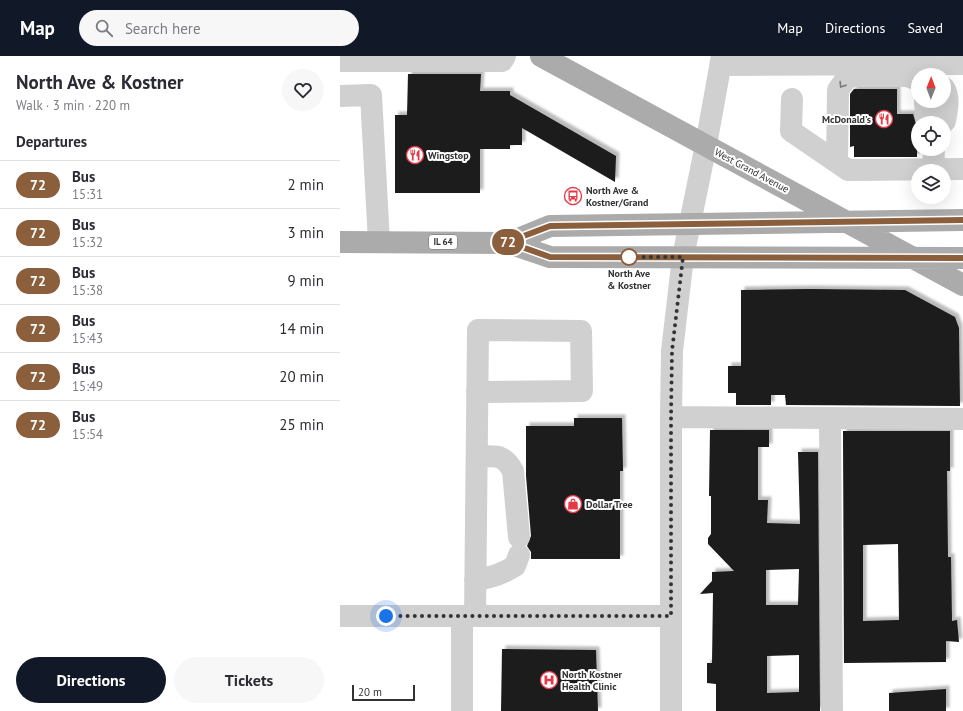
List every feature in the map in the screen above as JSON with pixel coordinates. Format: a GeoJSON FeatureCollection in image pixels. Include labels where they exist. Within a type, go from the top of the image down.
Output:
{"type":"FeatureCollection","features":[{"type":"Feature","properties":{"kind":"main road","name":"West Grand Avenue"},"geometry":{"type":"LineString","coordinates":[[541,56],[849,221],[963,285]]}},
{"type":"Feature","properties":{"kind":"main road","name":"IL 64"},"geometry":{"type":"LineString","coordinates":[[508,242],[550,226],[688,225],[962,217]]}},
{"type":"Feature","properties":{"kind":"main road","name":"IL 64"},"geometry":{"type":"LineString","coordinates":[[340,242],[508,242],[550,257],[963,258]]}},
{"type":"Feature","properties":{"kind":"street"},"geometry":{"type":"LineString","coordinates":[[340,61],[504,58]]}},
{"type":"Feature","properties":{"kind":"street"},"geometry":{"type":"LineString","coordinates":[[671,711],[672,351],[688,225],[706,145],[721,60],[891,60],[963,64]]}},
{"type":"Feature","properties":{"kind":"street"},"geometry":{"type":"LineString","coordinates":[[837,162],[838,90],[841,84],[853,76],[907,76],[911,77]]}},
{"type":"Feature","properties":{"kind":"street"},"geometry":{"type":"LineString","coordinates":[[340,96],[371,95],[379,242]]}},
{"type":"Feature","properties":{"kind":"street"},"geometry":{"type":"LineString","coordinates":[[792,98],[791,131],[848,170],[933,159],[963,169]]}},
{"type":"Feature","properties":{"kind":"street"},"geometry":{"type":"LineString","coordinates":[[462,711],[469,616],[475,580],[477,457],[477,392],[478,330],[581,331],[582,391],[477,392]]}},
{"type":"Feature","properties":{"kind":"street"},"geometry":{"type":"LineString","coordinates":[[671,416],[963,420]]}},
{"type":"Feature","properties":{"kind":"street"},"geometry":{"type":"LineString","coordinates":[[830,419],[832,711]]}},
{"type":"Feature","properties":{"kind":"street"},"geometry":{"type":"LineString","coordinates":[[475,580],[491,578],[504,573],[515,566],[519,546],[513,471],[508,462],[499,456],[477,457]]}},
{"type":"Feature","properties":{"kind":"street"},"geometry":{"type":"LineString","coordinates":[[340,616],[671,616]]}},
{"type":"Feature","properties":{"kind":"building"},"geometry":{"type":"Polygon","coordinates":[[[408,74],[481,74],[480,91],[510,91],[510,95],[616,156],[615,182],[522,128],[522,145],[510,145],[510,149],[480,149],[480,193],[395,193],[395,115],[407,115],[408,74]]]}},
{"type":"Feature","properties":{"kind":"building","name":"McDonald's"},"geometry":{"type":"Polygon","coordinates":[[[854,89],[897,89],[897,114],[913,114],[914,116],[911,116],[911,156],[917,157],[854,157],[854,146],[850,147],[850,94],[854,89]]]}},
{"type":"Feature","properties":{"kind":"building"},"geometry":{"type":"Polygon","coordinates":[[[741,290],[905,290],[955,317],[959,328],[960,406],[786,405],[785,395],[771,395],[771,405],[736,405],[736,393],[728,393],[728,366],[741,366],[741,290]]]}},
{"type":"Feature","properties":{"kind":"building","name":"Dollar Tree"},"geometry":{"type":"Polygon","coordinates":[[[574,418],[622,418],[623,471],[620,471],[620,559],[531,559],[531,552],[527,546],[531,536],[526,476],[526,426],[574,426],[574,418]]]}},
{"type":"Feature","properties":{"kind":"building"},"geometry":{"type":"Polygon","coordinates":[[[710,430],[769,430],[769,447],[758,447],[758,500],[768,500],[767,523],[800,524],[798,452],[818,452],[820,711],[716,711],[716,684],[707,683],[707,663],[712,663],[713,593],[700,594],[712,581],[712,572],[734,571],[708,544],[708,538],[711,534],[711,496],[709,496],[710,430]],[[799,569],[766,570],[766,605],[798,605],[799,569]],[[799,655],[767,656],[767,693],[799,692],[799,655]]]}},
{"type":"Feature","properties":{"kind":"building"},"geometry":{"type":"Polygon","coordinates":[[[843,431],[950,431],[950,471],[947,471],[948,557],[951,557],[952,621],[957,620],[959,642],[946,641],[946,662],[844,663],[843,431]],[[898,544],[863,545],[863,621],[899,620],[898,544]]]}},
{"type":"Feature","properties":{"kind":"building","name":"North Kostner Health Clinic"},"geometry":{"type":"Polygon","coordinates":[[[502,649],[596,650],[598,711],[501,711],[502,649]]]}},
{"type":"Feature","properties":{"kind":"building"},"geometry":{"type":"Polygon","coordinates":[[[946,689],[946,711],[889,711],[889,693],[946,689]]]}},
{"type":"Feature","properties":{"kind":"bus line","name":"72"},"geometry":{"type":"LineString","coordinates":[[963,220],[550,226],[508,242],[550,257],[963,258]]}},
{"type":"Feature","properties":{"kind":"place","name":"McDonald's"},"geometry":{"type":"Point","coordinates":[884,119]}},
{"type":"Feature","properties":{"kind":"place","name":"Wingstop"},"geometry":{"type":"Point","coordinates":[415,155]}},
{"type":"Feature","properties":{"kind":"place","name":"North Ave & Kostner/Grand"},"geometry":{"type":"Point","coordinates":[573,196]}},
{"type":"Feature","properties":{"kind":"place","name":"North Ave & Kostner"},"geometry":{"type":"Point","coordinates":[629,257]}},
{"type":"Feature","properties":{"kind":"place","name":"Dollar Tree"},"geometry":{"type":"Point","coordinates":[573,504]}},
{"type":"Feature","properties":{"kind":"place","name":"North Kostner Health Clinic"},"geometry":{"type":"Point","coordinates":[549,680]}},
{"type":"Feature","properties":{"kind":"route"},"geometry":{"type":"LineString","coordinates":[[386,616],[671,616],[672,351],[683,257],[629,257]]}}]}
